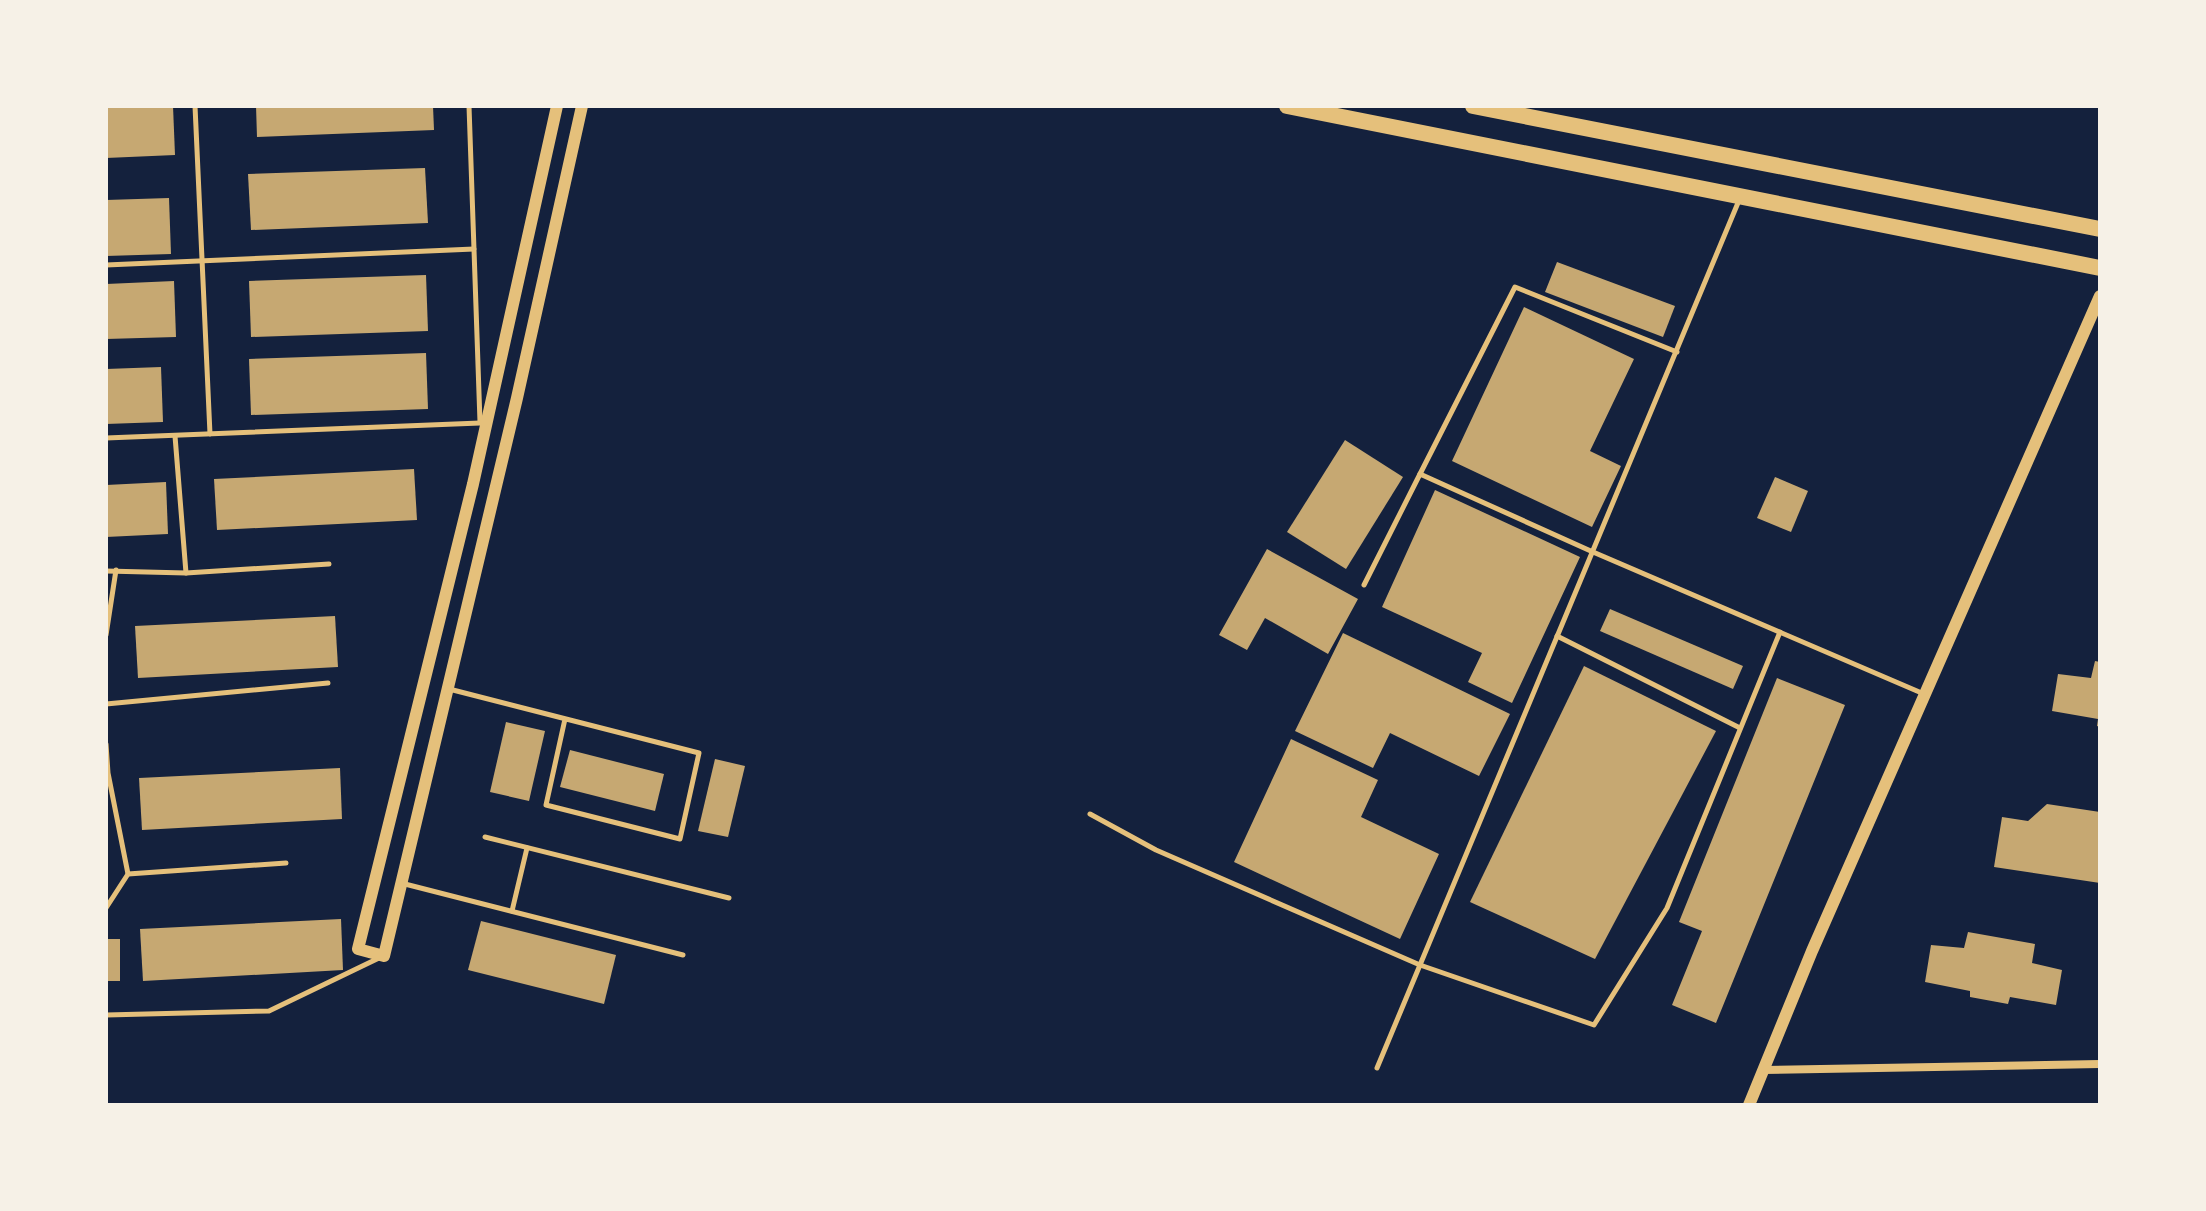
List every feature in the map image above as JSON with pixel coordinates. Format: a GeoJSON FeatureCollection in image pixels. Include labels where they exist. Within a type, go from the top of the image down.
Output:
{"type":"FeatureCollection","features":[{"type":"Feature","properties":{"kind":"main road"},"geometry":{"type":"LineString","coordinates":[[1287,106],[2100,268]]}},
{"type":"Feature","properties":{"kind":"main road"},"geometry":{"type":"LineString","coordinates":[[1473,106],[2100,229]]}},
{"type":"Feature","properties":{"kind":"street"},"geometry":{"type":"LineString","coordinates":[[557,106],[482,443],[358,949],[384,956],[517,398],[582,106]]}},
{"type":"Feature","properties":{"kind":"street"},"geometry":{"type":"LineString","coordinates":[[1749,1105],[1812,951],[2100,296]]}},
{"type":"Feature","properties":{"kind":"street"},"geometry":{"type":"LineString","coordinates":[[1763,1070],[2100,1064]]}},
{"type":"Feature","properties":{"kind":"lane"},"geometry":{"type":"LineString","coordinates":[[195,106],[210,434]]}},
{"type":"Feature","properties":{"kind":"lane"},"geometry":{"type":"LineString","coordinates":[[469,106],[482,443]]}},
{"type":"Feature","properties":{"kind":"lane"},"geometry":{"type":"LineString","coordinates":[[1377,1068],[1741,197]]}},
{"type":"Feature","properties":{"kind":"lane"},"geometry":{"type":"LineString","coordinates":[[106,265],[474,249]]}},
{"type":"Feature","properties":{"kind":"lane"},"geometry":{"type":"LineString","coordinates":[[1364,585],[1515,287],[1677,352]]}},
{"type":"Feature","properties":{"kind":"lane"},"geometry":{"type":"LineString","coordinates":[[106,438],[480,423]]}},
{"type":"Feature","properties":{"kind":"lane"},"geometry":{"type":"LineString","coordinates":[[175,436],[186,573]]}},
{"type":"Feature","properties":{"kind":"lane"},"geometry":{"type":"LineString","coordinates":[[1420,474],[1593,552],[1925,694]]}},
{"type":"Feature","properties":{"kind":"lane"},"geometry":{"type":"LineString","coordinates":[[106,571],[186,573],[329,564]]}},
{"type":"Feature","properties":{"kind":"lane"},"geometry":{"type":"LineString","coordinates":[[106,635],[116,570]]}},
{"type":"Feature","properties":{"kind":"lane"},"geometry":{"type":"LineString","coordinates":[[1090,814],[1156,850],[1420,965],[1594,1025],[1667,908],[1780,632]]}},
{"type":"Feature","properties":{"kind":"lane"},"geometry":{"type":"LineString","coordinates":[[1557,636],[1740,728]]}},
{"type":"Feature","properties":{"kind":"lane"},"geometry":{"type":"LineString","coordinates":[[106,704],[328,683]]}},
{"type":"Feature","properties":{"kind":"lane"},"geometry":{"type":"LineString","coordinates":[[448,689],[699,753],[680,839],[546,805],[565,719]]}},
{"type":"Feature","properties":{"kind":"lane"},"geometry":{"type":"LineString","coordinates":[[106,744],[107,773],[128,874],[106,908]]}},
{"type":"Feature","properties":{"kind":"lane"},"geometry":{"type":"LineString","coordinates":[[485,837],[729,898]]}},
{"type":"Feature","properties":{"kind":"lane"},"geometry":{"type":"LineString","coordinates":[[512,911],[527,848]]}},
{"type":"Feature","properties":{"kind":"lane"},"geometry":{"type":"LineString","coordinates":[[128,874],[286,863]]}},
{"type":"Feature","properties":{"kind":"lane"},"geometry":{"type":"LineString","coordinates":[[401,883],[683,955]]}},
{"type":"Feature","properties":{"kind":"lane"},"geometry":{"type":"LineString","coordinates":[[106,1015],[269,1011],[384,956]]}},
{"type":"Feature","properties":{"kind":"building"},"geometry":{"type":"Polygon","coordinates":[[[106,106],[173,106],[175,155],[106,158],[106,106]]]}},
{"type":"Feature","properties":{"kind":"building"},"geometry":{"type":"Polygon","coordinates":[[[256,106],[433,106],[434,130],[257,137],[256,106]]]}},
{"type":"Feature","properties":{"kind":"building"},"geometry":{"type":"Polygon","coordinates":[[[425,168],[428,223],[251,230],[248,174],[425,168]]]}},
{"type":"Feature","properties":{"kind":"building"},"geometry":{"type":"Polygon","coordinates":[[[169,198],[171,254],[106,256],[106,200],[169,198]]]}},
{"type":"Feature","properties":{"kind":"building"},"geometry":{"type":"Polygon","coordinates":[[[1557,262],[1675,306],[1663,337],[1545,292],[1557,262]]]}},
{"type":"Feature","properties":{"kind":"building"},"geometry":{"type":"Polygon","coordinates":[[[426,275],[428,331],[251,337],[249,281],[426,275]]]}},
{"type":"Feature","properties":{"kind":"building"},"geometry":{"type":"Polygon","coordinates":[[[174,281],[176,337],[106,339],[106,284],[174,281]]]}},
{"type":"Feature","properties":{"kind":"building"},"geometry":{"type":"Polygon","coordinates":[[[1524,307],[1634,359],[1590,451],[1621,466],[1592,527],[1452,461],[1524,307]]]}},
{"type":"Feature","properties":{"kind":"building"},"geometry":{"type":"Polygon","coordinates":[[[426,353],[428,409],[251,415],[249,359],[426,353]]]}},
{"type":"Feature","properties":{"kind":"building"},"geometry":{"type":"Polygon","coordinates":[[[161,367],[163,422],[106,424],[106,369],[161,367]]]}},
{"type":"Feature","properties":{"kind":"building"},"geometry":{"type":"Polygon","coordinates":[[[1345,440],[1403,477],[1346,569],[1287,532],[1345,440]]]}},
{"type":"Feature","properties":{"kind":"building"},"geometry":{"type":"Polygon","coordinates":[[[414,469],[417,520],[217,530],[214,479],[414,469]]]}},
{"type":"Feature","properties":{"kind":"building"},"geometry":{"type":"Polygon","coordinates":[[[1775,477],[1808,491],[1791,532],[1757,518],[1775,477]]]}},
{"type":"Feature","properties":{"kind":"building"},"geometry":{"type":"Polygon","coordinates":[[[166,482],[168,534],[106,537],[106,485],[166,482]]]}},
{"type":"Feature","properties":{"kind":"building"},"geometry":{"type":"Polygon","coordinates":[[[1435,490],[1580,557],[1512,703],[1468,682],[1482,653],[1382,607],[1435,490]]]}},
{"type":"Feature","properties":{"kind":"building"},"geometry":{"type":"Polygon","coordinates":[[[1267,549],[1358,599],[1328,654],[1265,618],[1247,650],[1219,635],[1267,549]]]}},
{"type":"Feature","properties":{"kind":"building"},"geometry":{"type":"Polygon","coordinates":[[[1610,609],[1743,666],[1733,689],[1600,631],[1610,609]]]}},
{"type":"Feature","properties":{"kind":"building"},"geometry":{"type":"Polygon","coordinates":[[[335,616],[338,667],[138,678],[135,626],[335,616]]]}},
{"type":"Feature","properties":{"kind":"building"},"geometry":{"type":"Polygon","coordinates":[[[1343,633],[1510,714],[1479,776],[1390,733],[1373,768],[1295,731],[1343,633]]]}},
{"type":"Feature","properties":{"kind":"building"},"geometry":{"type":"Polygon","coordinates":[[[2095,661],[2100,662],[2100,727],[2097,726],[2098,719],[2052,711],[2058,674],[2091,678],[2095,661]]]}},
{"type":"Feature","properties":{"kind":"building"},"geometry":{"type":"Polygon","coordinates":[[[1584,666],[1716,731],[1595,959],[1470,902],[1584,666]]]}},
{"type":"Feature","properties":{"kind":"building"},"geometry":{"type":"Polygon","coordinates":[[[1777,678],[1845,705],[1716,1023],[1672,1005],[1702,931],[1679,922],[1777,678]]]}},
{"type":"Feature","properties":{"kind":"building"},"geometry":{"type":"Polygon","coordinates":[[[506,722],[545,731],[529,801],[490,792],[506,722]]]}},
{"type":"Feature","properties":{"kind":"building"},"geometry":{"type":"Polygon","coordinates":[[[1291,739],[1378,780],[1361,817],[1439,854],[1400,939],[1234,862],[1291,739]]]}},
{"type":"Feature","properties":{"kind":"building"},"geometry":{"type":"Polygon","coordinates":[[[570,750],[664,774],[655,811],[560,787],[570,750]]]}},
{"type":"Feature","properties":{"kind":"building"},"geometry":{"type":"Polygon","coordinates":[[[715,759],[745,766],[728,837],[698,831],[715,759]]]}},
{"type":"Feature","properties":{"kind":"building"},"geometry":{"type":"Polygon","coordinates":[[[340,768],[342,819],[142,830],[139,778],[340,768]]]}},
{"type":"Feature","properties":{"kind":"building"},"geometry":{"type":"Polygon","coordinates":[[[2047,804],[2100,812],[2100,883],[1994,867],[2002,817],[2028,821],[2047,804]]]}},
{"type":"Feature","properties":{"kind":"building"},"geometry":{"type":"Polygon","coordinates":[[[341,919],[343,970],[143,981],[140,929],[341,919]]]}},
{"type":"Feature","properties":{"kind":"building"},"geometry":{"type":"Polygon","coordinates":[[[481,921],[616,955],[604,1004],[468,970],[481,921]]]}},
{"type":"Feature","properties":{"kind":"building"},"geometry":{"type":"Polygon","coordinates":[[[1968,932],[2035,944],[2032,963],[2062,970],[2056,1005],[2010,997],[2008,1004],[1970,997],[1970,991],[1925,982],[1931,945],[1964,948],[1968,932]]]}},
{"type":"Feature","properties":{"kind":"building"},"geometry":{"type":"Polygon","coordinates":[[[106,939],[120,939],[120,981],[106,981],[106,939]]]}}]}
